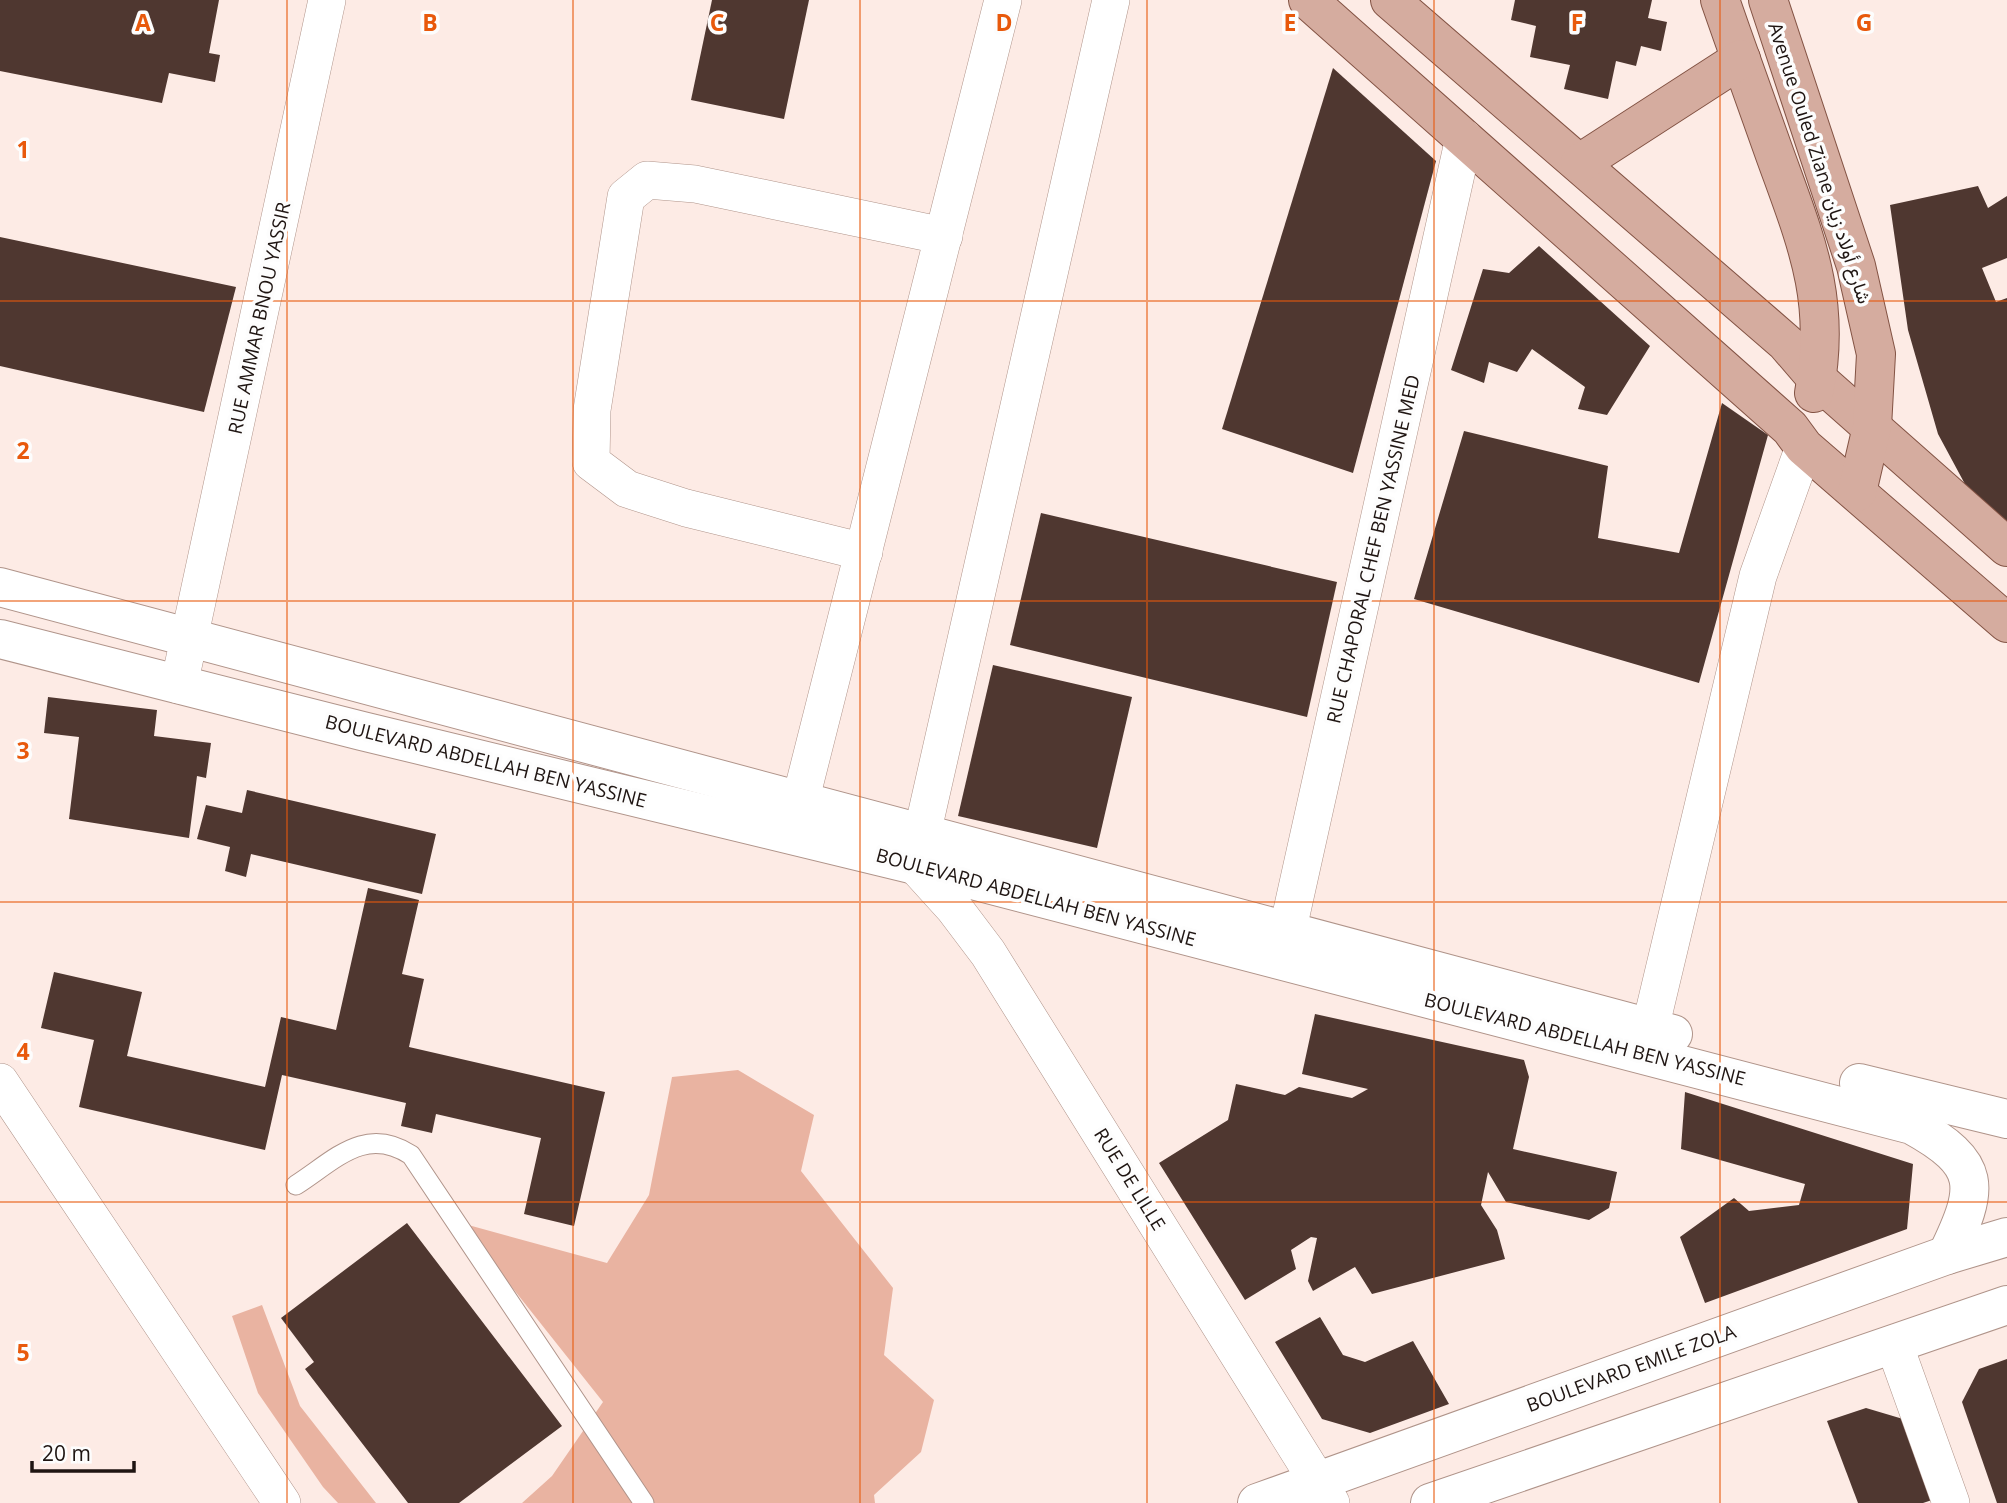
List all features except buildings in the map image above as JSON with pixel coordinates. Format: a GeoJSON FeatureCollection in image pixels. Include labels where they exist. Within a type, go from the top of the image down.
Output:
{"type":"FeatureCollection","features":[{"type":"Feature","properties":{"kind":"main road"},"geometry":{"type":"LineString","coordinates":[[1308,0],[1790,428],[1804,447],[2007,623]]}},
{"type":"Feature","properties":{"kind":"main road"},"geometry":{"type":"LineString","coordinates":[[1390,0],[1786,343],[1817,379],[2007,547]]}},
{"type":"Feature","properties":{"kind":"main road","name":"Avenue Ouled Ziane شارع أولاد زيان"},"geometry":{"type":"LineString","coordinates":[[1720,0],[1812,258],[1821,308],[1822,342],[1804,447]]}},
{"type":"Feature","properties":{"kind":"main road","name":"Avenue Ouled Ziane شارع أولاد زيان"},"geometry":{"type":"LineString","coordinates":[[1768,0],[1866,306],[1876,354],[1872,427],[1857,492]]}},
{"type":"Feature","properties":{"kind":"main road"},"geometry":{"type":"LineString","coordinates":[[1580,163],[1741,59]]}},
{"type":"Feature","properties":{"kind":"street","name":"RUE AMMAR BNOU YASSIR"},"geometry":{"type":"LineString","coordinates":[[179,685],[327,0]]}},
{"type":"Feature","properties":{"kind":"street"},"geometry":{"type":"LineString","coordinates":[[800,802],[1003,0]]}},
{"type":"Feature","properties":{"kind":"street"},"geometry":{"type":"LineString","coordinates":[[918,850],[1101,2]]}},
{"type":"Feature","properties":{"kind":"street","name":"RUE CHAPORAL CHEF BEN YASSINE MED"},"geometry":{"type":"LineString","coordinates":[[1284,946],[1464,138]]}},
{"type":"Feature","properties":{"kind":"street"},"geometry":{"type":"LineString","coordinates":[[863,552],[686,508],[626,489],[592,462],[593,410],[626,197],[647,180],[695,184],[944,236]]}},
{"type":"Feature","properties":{"kind":"street"},"geometry":{"type":"LineString","coordinates":[[1647,1041],[1758,576],[1804,447]]}},
{"type":"Feature","properties":{"kind":"street","name":"BOULEVARD ABDELLAH BEN YASSINE"},"geometry":{"type":"LineString","coordinates":[[0,587],[800,802],[918,850]]}},
{"type":"Feature","properties":{"kind":"street","name":"BOULEVARD ABDELLAH BEN YASSINE"},"geometry":{"type":"LineString","coordinates":[[0,639],[179,685],[918,850],[1647,1041],[2007,1119]]}},
{"type":"Feature","properties":{"kind":"street","name":"RUE DE LILLE"},"geometry":{"type":"LineString","coordinates":[[918,850],[954,908],[988,953],[1325,1492]]}},
{"type":"Feature","properties":{"kind":"street","name":"BOULEVARD ABDELLAH BEN YASSINE"},"geometry":{"type":"LineString","coordinates":[[1647,1041],[1900,1122],[1939,1139],[1964,1165],[1970,1181],[1971,1198],[1966,1217],[1947,1255]]}},
{"type":"Feature","properties":{"kind":"street"},"geometry":{"type":"LineString","coordinates":[[0,1082],[282,1503]]}},
{"type":"Feature","properties":{"kind":"street","name":"BOULEVARD EMILE ZOLA"},"geometry":{"type":"LineString","coordinates":[[1257,1503],[1325,1492],[1947,1255],[2007,1237]]}},
{"type":"Feature","properties":{"kind":"street"},"geometry":{"type":"LineString","coordinates":[[1430,1503],[2007,1305]]}},
{"type":"Feature","properties":{"kind":"street"},"geometry":{"type":"LineString","coordinates":[[1894,1344],[1951,1503]]}},
{"type":"Feature","properties":{"kind":"lane"},"geometry":{"type":"LineString","coordinates":[[296,1185],[353,1148],[370,1142],[393,1144],[411,1155],[644,1503]]}},
{"type":"Feature","properties":{"kind":"shaded area"},"geometry":{"type":"Polygon","coordinates":[[[738,1070],[814,1115],[801,1171],[893,1288],[884,1355],[934,1400],[921,1452],[874,1495],[875,1503],[522,1503],[552,1476],[603,1402],[461,1223],[607,1263],[649,1195],[672,1077],[738,1070]]]}},
{"type":"Feature","properties":{"kind":"shaded area"},"geometry":{"type":"Polygon","coordinates":[[[262,1305],[300,1406],[376,1503],[338,1503],[323,1487],[258,1393],[232,1316],[262,1305]]]}}]}
